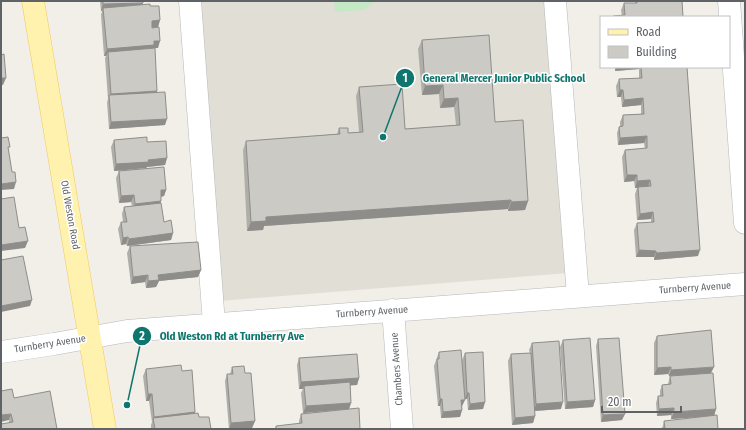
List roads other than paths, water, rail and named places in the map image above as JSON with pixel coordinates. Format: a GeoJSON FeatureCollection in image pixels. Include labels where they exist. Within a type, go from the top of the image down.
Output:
{"type":"FeatureCollection","features":[{"type":"Feature","properties":{"kind":"main road","name":"Old Weston Road"},"geometry":{"type":"LineString","coordinates":[[33,1],[105,429]]}},
{"type":"Feature","properties":{"kind":"street"},"geometry":{"type":"LineString","coordinates":[[190,1],[214,324]]}},
{"type":"Feature","properties":{"kind":"street"},"geometry":{"type":"LineString","coordinates":[[555,1],[578,296]]}},
{"type":"Feature","properties":{"kind":"street"},"geometry":{"type":"LineString","coordinates":[[729,1],[745,223]]}},
{"type":"Feature","properties":{"kind":"street","name":"Turnberry Avenue"},"geometry":{"type":"LineString","coordinates":[[1,352],[127,331],[745,284]]}},
{"type":"Feature","properties":{"kind":"street","name":"Chambers Avenue"},"geometry":{"type":"LineString","coordinates":[[393,310],[402,429]]}},
{"type":"Feature","properties":{"kind":"place","name":"General Mercer Junior Public School"},"geometry":{"type":"Point","coordinates":[383,137]}},
{"type":"Feature","properties":{"kind":"place","name":"Old Weston Rd at Turnberry Ave"},"geometry":{"type":"Point","coordinates":[127,405]}}]}
